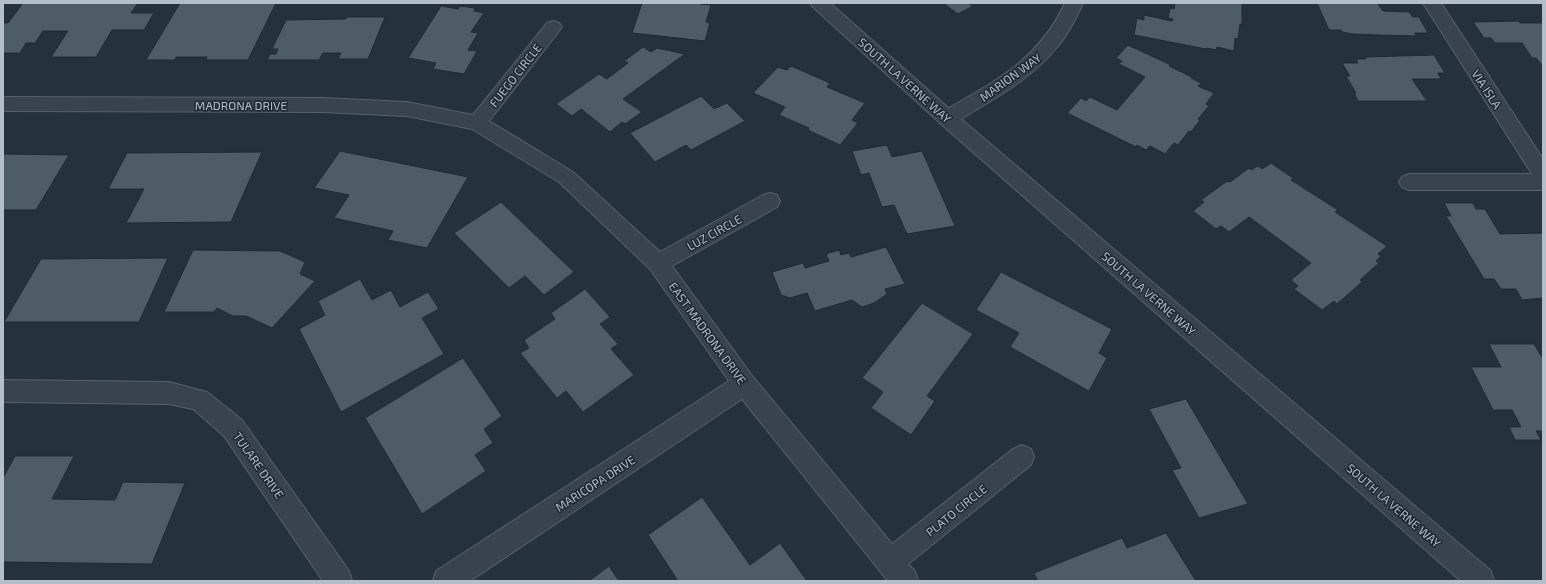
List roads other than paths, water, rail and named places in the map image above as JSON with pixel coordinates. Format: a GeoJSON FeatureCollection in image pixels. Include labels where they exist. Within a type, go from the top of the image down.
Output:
{"type":"FeatureCollection","features":[{"type":"Feature","properties":{"kind":"street","name":"SOUTH LA VERNE WAY"},"geometry":{"type":"LineString","coordinates":[[819,3],[947,118],[1481,581]]}},
{"type":"Feature","properties":{"kind":"street","name":"MARION WAY"},"geometry":{"type":"LineString","coordinates":[[947,118],[997,89],[1043,54],[1069,17],[1074,3]]}},
{"type":"Feature","properties":{"kind":"street","name":"VIA ISLA"},"geometry":{"type":"LineString","coordinates":[[1432,3],[1543,175]]}},
{"type":"Feature","properties":{"kind":"street","name":"FUEGO CIRCLE"},"geometry":{"type":"LineString","coordinates":[[477,123],[553,26]]}},
{"type":"Feature","properties":{"kind":"street","name":"MADRONA DRIVE"},"geometry":{"type":"LineString","coordinates":[[3,104],[322,105],[407,109],[477,123]]}},
{"type":"Feature","properties":{"kind":"street","name":"EAST MADRONA DRIVE"},"geometry":{"type":"LineString","coordinates":[[477,123],[566,177],[658,263],[745,384],[898,572]]}},
{"type":"Feature","properties":{"kind":"street"},"geometry":{"type":"LineString","coordinates":[[1409,182],[1543,182]]}},
{"type":"Feature","properties":{"kind":"street","name":"LUZ CIRCLE"},"geometry":{"type":"LineString","coordinates":[[658,263],[770,201]]}},
{"type":"Feature","properties":{"kind":"street","name":"MARICOPA DRIVE"},"geometry":{"type":"LineString","coordinates":[[446,581],[745,384]]}},
{"type":"Feature","properties":{"kind":"street","name":"TULARE DRIVE"},"geometry":{"type":"LineString","coordinates":[[3,390],[169,393],[198,400],[233,428],[340,581]]}},
{"type":"Feature","properties":{"kind":"street","name":"PLATO CIRCLE"},"geometry":{"type":"LineString","coordinates":[[898,572],[1022,457]]}}]}
